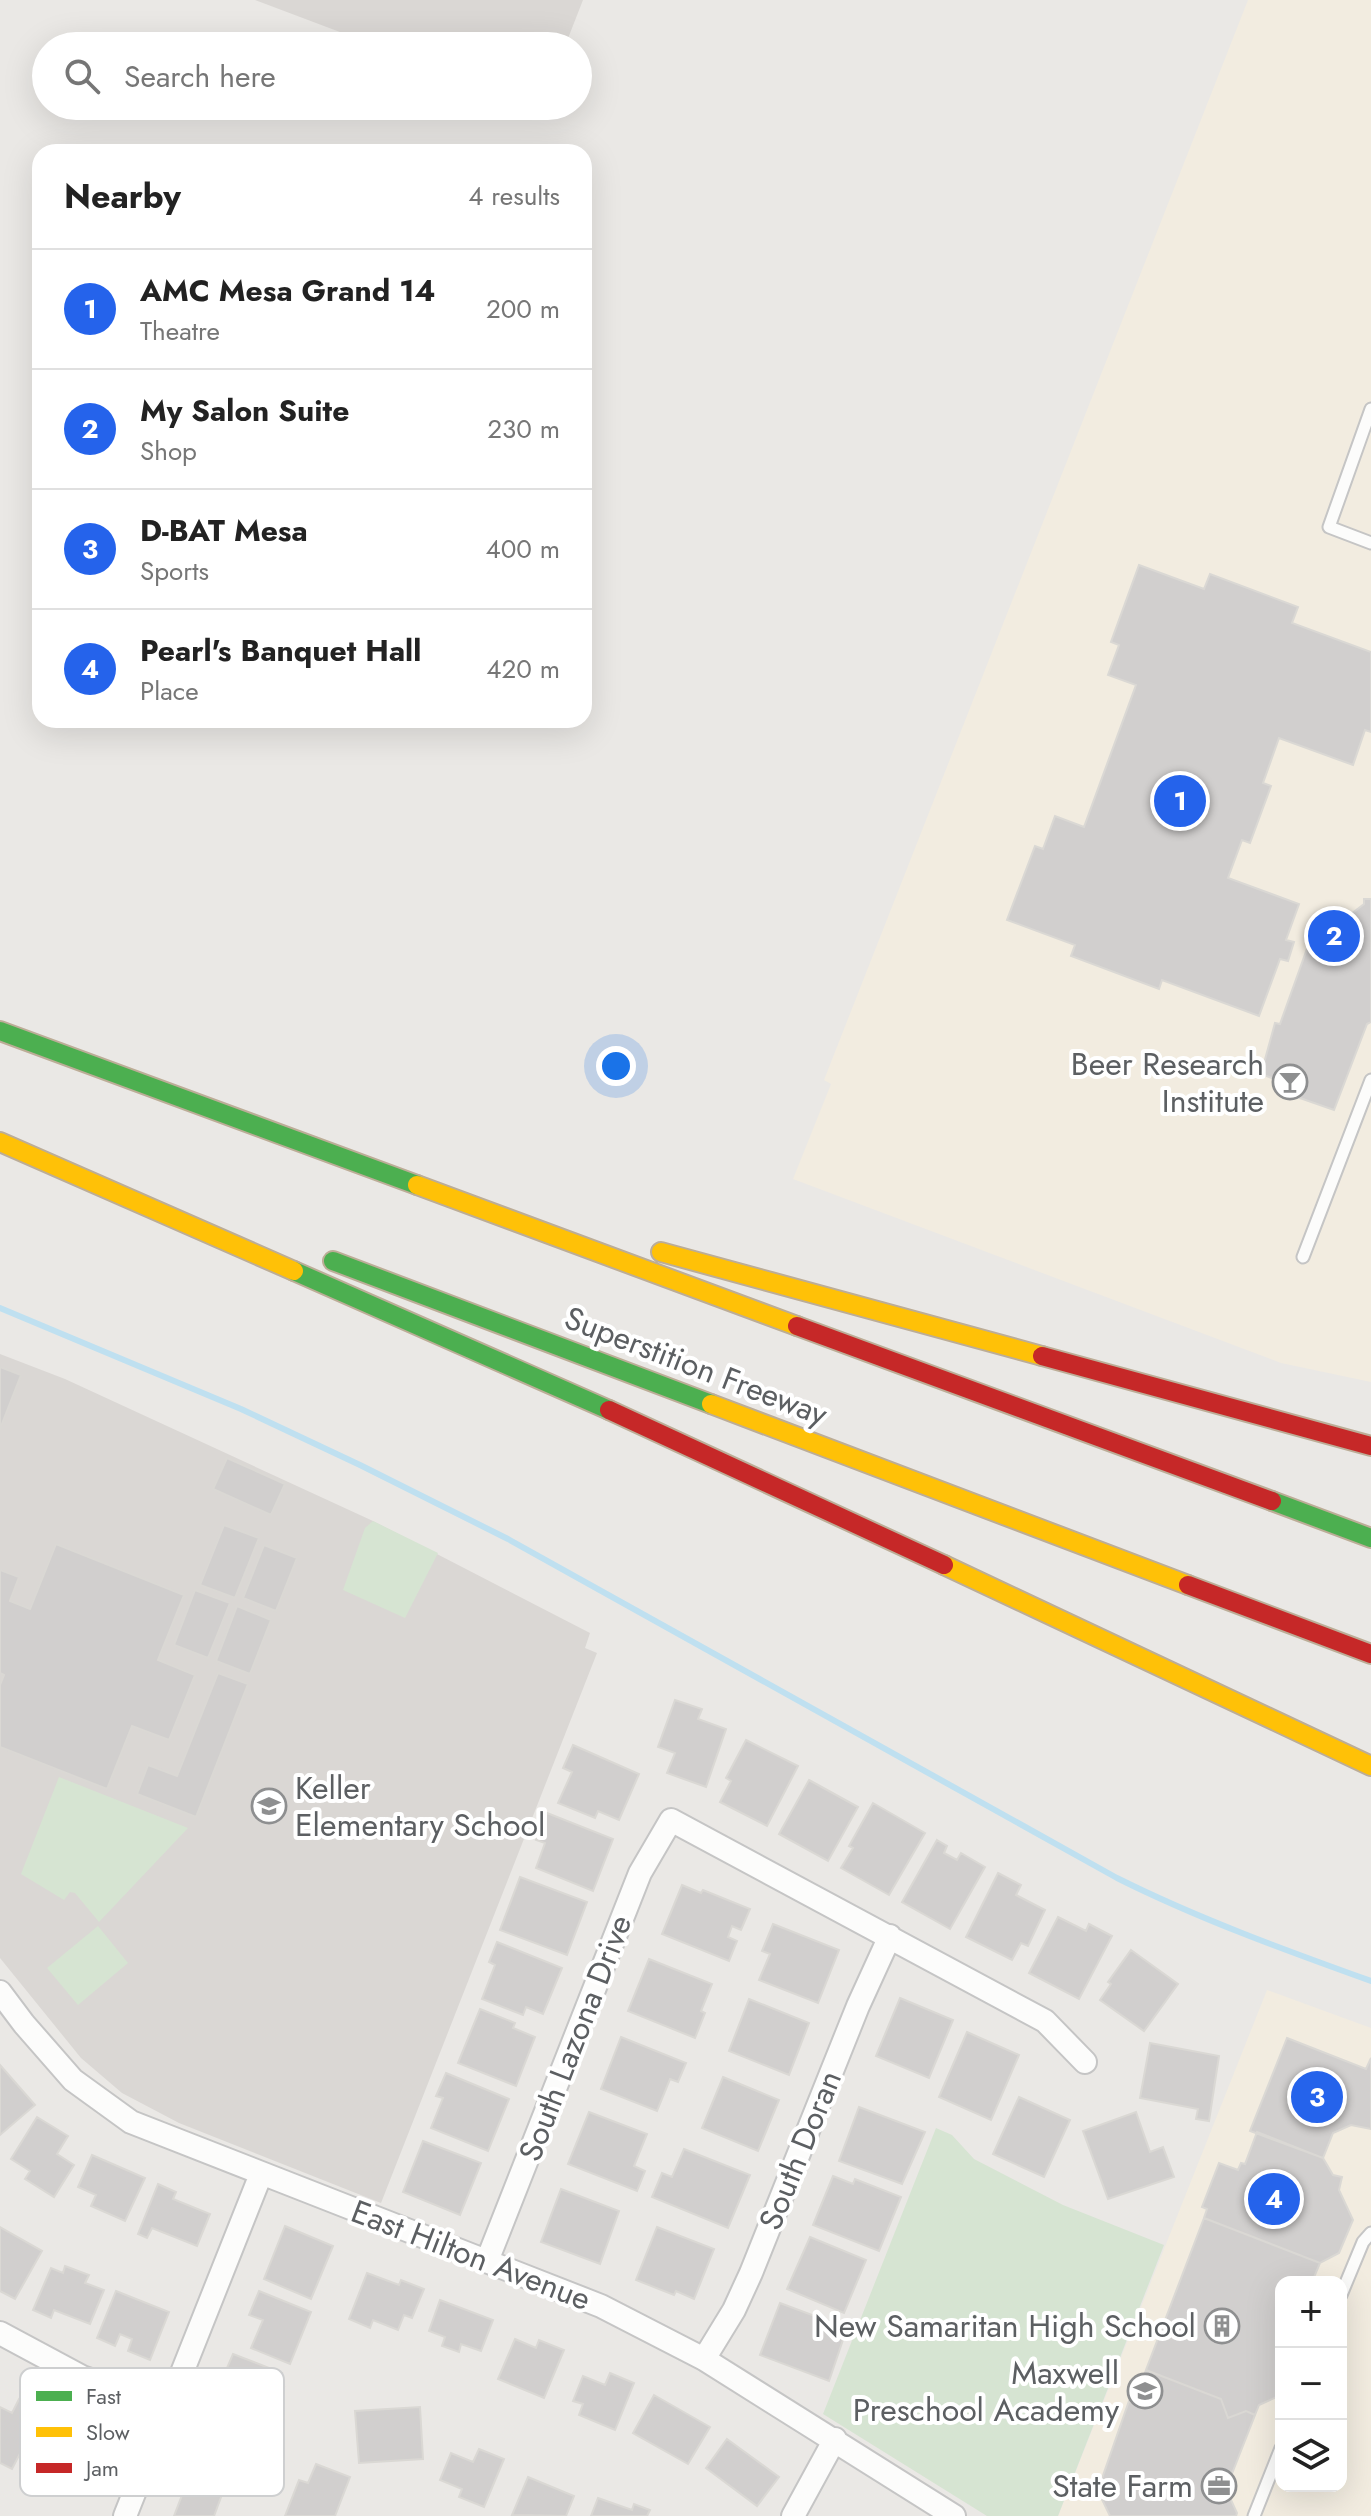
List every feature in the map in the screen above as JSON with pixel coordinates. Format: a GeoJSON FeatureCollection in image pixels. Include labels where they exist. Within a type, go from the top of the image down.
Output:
{"type":"FeatureCollection","features":[{"type":"Feature","properties":{"kind":"highway"},"geometry":{"type":"LineString","coordinates":[[0,1031],[1371,1538]]}},
{"type":"Feature","properties":{"kind":"highway"},"geometry":{"type":"LineString","coordinates":[[0,1134],[207,1213]]}},
{"type":"Feature","properties":{"kind":"highway"},"geometry":{"type":"LineString","coordinates":[[0,1142],[688,1445],[1371,1766]]}},
{"type":"Feature","properties":{"kind":"highway"},"geometry":{"type":"LineString","coordinates":[[387,1176],[616,1239]]}},
{"type":"Feature","properties":{"kind":"highway"},"geometry":{"type":"LineString","coordinates":[[646,1247],[1371,1446]]}},
{"type":"Feature","properties":{"kind":"highway","name":"Superstition Freeway"},"geometry":{"type":"LineString","coordinates":[[311,1252],[1371,1654]]}},
{"type":"Feature","properties":{"kind":"street","name":"South Lazona Drive"},"geometry":{"type":"LineString","coordinates":[[487,2261],[640,1873],[671,1820],[890,1936]]}},
{"type":"Feature","properties":{"kind":"street"},"geometry":{"type":"LineString","coordinates":[[890,1936],[1045,2021],[1085,2062]]}},
{"type":"Feature","properties":{"kind":"street","name":"South Doran"},"geometry":{"type":"LineString","coordinates":[[704,2359],[734,2310],[751,2273],[858,2006],[890,1936]]}},
{"type":"Feature","properties":{"kind":"street","name":"East Hilton Avenue"},"geometry":{"type":"LineString","coordinates":[[0,1992],[73,2080],[131,2122],[601,2306],[704,2359],[954,2516]]}},
{"type":"Feature","properties":{"kind":"street"},"geometry":{"type":"LineString","coordinates":[[183,2368],[261,2174]]}},
{"type":"Feature","properties":{"kind":"street"},"geometry":{"type":"LineString","coordinates":[[0,2333],[65,2368]]}},
{"type":"Feature","properties":{"kind":"street"},"geometry":{"type":"LineString","coordinates":[[793,2516],[835,2439]]}},
{"type":"Feature","properties":{"kind":"street"},"geometry":{"type":"LineString","coordinates":[[125,2516],[133,2496]]}},
{"type":"Feature","properties":{"kind":"lane"},"geometry":{"type":"LineString","coordinates":[[1371,409],[1329,527],[1371,543]]}},
{"type":"Feature","properties":{"kind":"lane"},"geometry":{"type":"LineString","coordinates":[[1303,1257],[1371,1080]]}},
{"type":"Feature","properties":{"kind":"lane"},"geometry":{"type":"LineString","coordinates":[[1347,2281],[1363,2242],[1371,2233]]}},
{"type":"Feature","properties":{"kind":"lane"},"geometry":{"type":"LineString","coordinates":[[1254,2516],[1275,2463]]}},
{"type":"Feature","properties":{"kind":"shaded area"},"geometry":{"type":"Polygon","coordinates":[[[255,0],[583,0],[570,32],[340,32],[255,0]]]}},
{"type":"Feature","properties":{"kind":"shaded area"},"geometry":{"type":"Polygon","coordinates":[[[1248,0],[1371,0],[1371,1382],[1281,1363],[793,1179],[831,1084],[824,1080],[1248,0]]]}},
{"type":"Feature","properties":{"kind":"shaded area","name":"Keller Elementary School"},"geometry":{"type":"Polygon","coordinates":[[[0,1354],[65,1379],[373,1521],[590,1633],[585,1648],[597,1653],[381,2203],[179,2123],[122,2093],[81,2058],[0,1958],[0,1354]]]}},
{"type":"Feature","properties":{"kind":"shaded area"},"geometry":{"type":"Polygon","coordinates":[[[1267,1990],[1371,2028],[1371,2516],[1058,2516],[1267,1990]]]}},
{"type":"Feature","properties":{"kind":"green space"},"geometry":{"type":"Polygon","coordinates":[[[373,1521],[438,1553],[405,1618],[343,1590],[365,1528],[373,1521]]]}},
{"type":"Feature","properties":{"kind":"green space"},"geometry":{"type":"Polygon","coordinates":[[[59,1777],[188,1828],[99,1922],[75,1893],[70,1892],[64,1900],[21,1874],[59,1777]]]}},
{"type":"Feature","properties":{"kind":"green space"},"geometry":{"type":"Polygon","coordinates":[[[98,1926],[128,1963],[78,2005],[47,1968],[98,1926]]]}},
{"type":"Feature","properties":{"kind":"green space"},"geometry":{"type":"Polygon","coordinates":[[[936,2128],[952,2135],[974,2159],[1063,2205],[1164,2245],[1058,2516],[987,2516],[823,2414],[936,2128]]]}},
{"type":"Feature","properties":{"kind":"building"},"geometry":{"type":"Polygon","coordinates":[[[1139,565],[1204,589],[1210,574],[1298,607],[1292,623],[1371,652],[1371,732],[1365,730],[1353,765],[1279,738],[1263,783],[1271,786],[1250,843],[1242,840],[1228,878],[1299,904],[1286,940],[1294,942],[1288,961],[1280,959],[1259,1016],[1162,980],[1159,989],[1071,956],[1075,945],[1007,920],[1035,846],[1043,849],[1055,816],[1084,827],[1136,685],[1108,675],[1119,645],[1111,642],[1139,565]]]}},
{"type":"Feature","properties":{"kind":"building"},"geometry":{"type":"Polygon","coordinates":[[[1364,899],[1371,899],[1371,1022],[1367,1024],[1334,1110],[1280,1091],[1282,1082],[1261,1074],[1275,1023],[1280,1024],[1313,932],[1338,924],[1364,904],[1364,899]]]}},
{"type":"Feature","properties":{"kind":"building"},"geometry":{"type":"Polygon","coordinates":[[[0,1367],[21,1375],[0,1429],[0,1367]]]}},
{"type":"Feature","properties":{"kind":"building"},"geometry":{"type":"Polygon","coordinates":[[[227,1458],[285,1484],[271,1515],[213,1489],[227,1458]]]}},
{"type":"Feature","properties":{"kind":"building"},"geometry":{"type":"Polygon","coordinates":[[[224,1525],[259,1538],[235,1598],[200,1585],[224,1525]]]}},
{"type":"Feature","properties":{"kind":"building"},"geometry":{"type":"Polygon","coordinates":[[[56,1544],[184,1595],[158,1660],[195,1675],[169,1740],[132,1726],[107,1789],[0,1747],[0,1685],[4,1675],[0,1673],[0,1570],[19,1577],[10,1601],[30,1609],[56,1544]]]}},
{"type":"Feature","properties":{"kind":"building"},"geometry":{"type":"Polygon","coordinates":[[[264,1545],[297,1558],[276,1611],[243,1598],[264,1545]]]}},
{"type":"Feature","properties":{"kind":"building"},"geometry":{"type":"Polygon","coordinates":[[[195,1590],[230,1603],[208,1658],[174,1645],[195,1590]]]}},
{"type":"Feature","properties":{"kind":"building"},"geometry":{"type":"Polygon","coordinates":[[[237,1606],[271,1620],[250,1674],[216,1661],[237,1606]]]}},
{"type":"Feature","properties":{"kind":"building"},"geometry":{"type":"Polygon","coordinates":[[[218,1673],[248,1684],[196,1817],[137,1794],[148,1765],[177,1776],[218,1673]]]}},
{"type":"Feature","properties":{"kind":"building"},"geometry":{"type":"Polygon","coordinates":[[[675,1700],[702,1709],[698,1719],[726,1729],[706,1787],[667,1773],[675,1753],[658,1747],[675,1700]]]}},
{"type":"Feature","properties":{"kind":"building"},"geometry":{"type":"Polygon","coordinates":[[[746,1740],[798,1766],[767,1826],[720,1802],[731,1781],[726,1778],[746,1740]]]}},
{"type":"Feature","properties":{"kind":"building"},"geometry":{"type":"Polygon","coordinates":[[[573,1745],[639,1774],[619,1820],[598,1811],[595,1818],[558,1803],[572,1772],[563,1768],[573,1745]]]}},
{"type":"Feature","properties":{"kind":"building"},"geometry":{"type":"Polygon","coordinates":[[[809,1780],[858,1807],[828,1861],[779,1834],[809,1780]]]}},
{"type":"Feature","properties":{"kind":"building"},"geometry":{"type":"Polygon","coordinates":[[[873,1803],[925,1833],[889,1895],[841,1868],[853,1848],[849,1846],[873,1803]]]}},
{"type":"Feature","properties":{"kind":"building"},"geometry":{"type":"Polygon","coordinates":[[[547,1813],[613,1839],[593,1891],[536,1868],[545,1843],[536,1840],[547,1813]]]}},
{"type":"Feature","properties":{"kind":"building"},"geometry":{"type":"Polygon","coordinates":[[[937,1840],[947,1846],[944,1853],[957,1860],[961,1853],[985,1867],[950,1929],[902,1902],[937,1840]]]}},
{"type":"Feature","properties":{"kind":"building"},"geometry":{"type":"Polygon","coordinates":[[[998,1873],[1021,1885],[1016,1895],[1045,1910],[1028,1946],[1021,1943],[1012,1960],[966,1937],[998,1873]]]}},
{"type":"Feature","properties":{"kind":"building"},"geometry":{"type":"Polygon","coordinates":[[[520,1877],[587,1902],[567,1955],[500,1930],[520,1877]]]}},
{"type":"Feature","properties":{"kind":"building"},"geometry":{"type":"Polygon","coordinates":[[[682,1885],[750,1909],[741,1930],[732,1926],[728,1937],[737,1941],[729,1961],[662,1934],[682,1885]]]}},
{"type":"Feature","properties":{"kind":"building"},"geometry":{"type":"Polygon","coordinates":[[[1058,1917],[1086,1931],[1089,1924],[1112,1936],[1079,1999],[1029,1973],[1058,1917]]]}},
{"type":"Feature","properties":{"kind":"building"},"geometry":{"type":"Polygon","coordinates":[[[773,1924],[839,1950],[818,2003],[759,1980],[770,1954],[762,1951],[773,1924]]]}},
{"type":"Feature","properties":{"kind":"building"},"geometry":{"type":"Polygon","coordinates":[[[497,1942],[562,1968],[543,2014],[526,2007],[523,2015],[482,1999],[495,1965],[489,1962],[497,1942]]]}},
{"type":"Feature","properties":{"kind":"building"},"geometry":{"type":"Polygon","coordinates":[[[1131,1950],[1178,1984],[1144,2031],[1100,2000],[1111,1984],[1108,1982],[1131,1950]]]}},
{"type":"Feature","properties":{"kind":"building"},"geometry":{"type":"Polygon","coordinates":[[[649,1959],[712,1984],[695,2038],[628,2011],[649,1959]]]}},
{"type":"Feature","properties":{"kind":"building"},"geometry":{"type":"Polygon","coordinates":[[[900,1998],[953,2020],[929,2078],[876,2056],[900,1998]]]}},
{"type":"Feature","properties":{"kind":"building"},"geometry":{"type":"Polygon","coordinates":[[[749,1999],[809,2023],[789,2075],[729,2051],[749,1999]]]}},
{"type":"Feature","properties":{"kind":"building"},"geometry":{"type":"Polygon","coordinates":[[[480,2009],[515,2023],[513,2028],[535,2037],[516,2086],[458,2063],[480,2009]]]}},
{"type":"Feature","properties":{"kind":"building"},"geometry":{"type":"Polygon","coordinates":[[[967,2032],[1019,2055],[991,2120],[939,2097],[967,2032]]]}},
{"type":"Feature","properties":{"kind":"building"},"geometry":{"type":"Polygon","coordinates":[[[621,2037],[686,2063],[678,2082],[670,2079],[657,2111],[601,2089],[621,2037]]]}},
{"type":"Feature","properties":{"kind":"building"},"geometry":{"type":"Polygon","coordinates":[[[1287,2038],[1366,2069],[1371,2058],[1371,2129],[1351,2125],[1333,2133],[1323,2158],[1250,2131],[1287,2038]]]}},
{"type":"Feature","properties":{"kind":"building"},"geometry":{"type":"Polygon","coordinates":[[[1150,2043],[1219,2056],[1209,2121],[1196,2119],[1198,2109],[1140,2098],[1150,2043]]]}},
{"type":"Feature","properties":{"kind":"building"},"geometry":{"type":"Polygon","coordinates":[[[0,2065],[35,2105],[0,2135],[0,2065]]]}},
{"type":"Feature","properties":{"kind":"building"},"geometry":{"type":"Polygon","coordinates":[[[446,2073],[509,2099],[488,2151],[431,2128],[443,2098],[436,2096],[446,2073]]]}},
{"type":"Feature","properties":{"kind":"building"},"geometry":{"type":"Polygon","coordinates":[[[723,2077],[779,2100],[758,2151],[702,2128],[723,2077]]]}},
{"type":"Feature","properties":{"kind":"building"},"geometry":{"type":"Polygon","coordinates":[[[1019,2097],[1070,2120],[1044,2177],[993,2154],[1019,2097]]]}},
{"type":"Feature","properties":{"kind":"building"},"geometry":{"type":"Polygon","coordinates":[[[859,2107],[925,2132],[902,2184],[839,2161],[859,2107]]]}},
{"type":"Feature","properties":{"kind":"building"},"geometry":{"type":"Polygon","coordinates":[[[589,2112],[647,2134],[634,2166],[645,2171],[637,2191],[568,2164],[589,2112]]]}},
{"type":"Feature","properties":{"kind":"building"},"geometry":{"type":"Polygon","coordinates":[[[1136,2112],[1150,2152],[1163,2147],[1174,2177],[1108,2199],[1083,2131],[1136,2112]]]}},
{"type":"Feature","properties":{"kind":"building"},"geometry":{"type":"Polygon","coordinates":[[[37,2117],[68,2136],[57,2154],[74,2165],[54,2197],[25,2179],[30,2171],[11,2159],[37,2117]]]}},
{"type":"Feature","properties":{"kind":"building"},"geometry":{"type":"Polygon","coordinates":[[[1257,2132],[1323,2158],[1333,2175],[1342,2177],[1339,2190],[1353,2220],[1339,2253],[1320,2263],[1204,2218],[1207,2209],[1202,2207],[1219,2163],[1238,2170],[1241,2163],[1245,2164],[1257,2132]]]}},
{"type":"Feature","properties":{"kind":"building"},"geometry":{"type":"Polygon","coordinates":[[[423,2141],[481,2163],[460,2215],[403,2192],[423,2141]]]}},
{"type":"Feature","properties":{"kind":"building"},"geometry":{"type":"Polygon","coordinates":[[[684,2149],[750,2175],[728,2228],[652,2197],[662,2173],[672,2177],[684,2149]]]}},
{"type":"Feature","properties":{"kind":"building"},"geometry":{"type":"Polygon","coordinates":[[[92,2155],[145,2178],[125,2221],[91,2206],[96,2195],[78,2187],[92,2155]]]}},
{"type":"Feature","properties":{"kind":"building"},"geometry":{"type":"Polygon","coordinates":[[[833,2176],[853,2184],[855,2179],[901,2197],[879,2251],[813,2225],[833,2176]]]}},
{"type":"Feature","properties":{"kind":"building"},"geometry":{"type":"Polygon","coordinates":[[[158,2184],[176,2192],[173,2199],[210,2214],[197,2246],[152,2228],[147,2238],[138,2234],[158,2184]]]}},
{"type":"Feature","properties":{"kind":"building"},"geometry":{"type":"Polygon","coordinates":[[[561,2189],[619,2211],[600,2264],[541,2242],[561,2189]]]}},
{"type":"Feature","properties":{"kind":"building","name":"New Samaritan High School"},"geometry":{"type":"Polygon","coordinates":[[[1204,2218],[1320,2263],[1315,2276],[1275,2276],[1275,2398],[1259,2405],[1255,2415],[1246,2411],[1228,2418],[1221,2399],[1146,2370],[1204,2218]]]}},
{"type":"Feature","properties":{"kind":"building"},"geometry":{"type":"Polygon","coordinates":[[[285,2226],[333,2246],[311,2299],[264,2279],[285,2226]]]}},
{"type":"Feature","properties":{"kind":"building"},"geometry":{"type":"Polygon","coordinates":[[[0,2227],[42,2251],[15,2299],[0,2291],[0,2227]]]}},
{"type":"Feature","properties":{"kind":"building"},"geometry":{"type":"Polygon","coordinates":[[[657,2227],[714,2249],[694,2299],[676,2291],[674,2295],[636,2280],[657,2227]]]}},
{"type":"Feature","properties":{"kind":"building"},"geometry":{"type":"Polygon","coordinates":[[[810,2237],[866,2260],[844,2313],[787,2289],[810,2237]]]}},
{"type":"Feature","properties":{"kind":"building"},"geometry":{"type":"Polygon","coordinates":[[[65,2266],[89,2275],[85,2283],[104,2290],[90,2324],[54,2310],[51,2318],[33,2310],[51,2268],[63,2273],[65,2266]]]}},
{"type":"Feature","properties":{"kind":"building"},"geometry":{"type":"Polygon","coordinates":[[[367,2273],[399,2285],[401,2280],[424,2289],[412,2318],[404,2315],[398,2330],[373,2320],[370,2328],[349,2319],[367,2273]]]}},
{"type":"Feature","properties":{"kind":"building"},"geometry":{"type":"Polygon","coordinates":[[[116,2291],[169,2312],[150,2360],[128,2351],[132,2339],[120,2334],[115,2346],[97,2338],[116,2291]]]}},
{"type":"Feature","properties":{"kind":"building"},"geometry":{"type":"Polygon","coordinates":[[[259,2291],[311,2312],[290,2364],[251,2348],[263,2320],[249,2315],[259,2291]]]}},
{"type":"Feature","properties":{"kind":"building"},"geometry":{"type":"Polygon","coordinates":[[[440,2300],[493,2320],[481,2351],[461,2344],[459,2352],[442,2346],[445,2337],[429,2331],[440,2300]]]}},
{"type":"Feature","properties":{"kind":"building"},"geometry":{"type":"Polygon","coordinates":[[[780,2303],[847,2328],[829,2381],[760,2355],[780,2303]]]}},
{"type":"Feature","properties":{"kind":"building"},"geometry":{"type":"Polygon","coordinates":[[[515,2339],[536,2348],[539,2340],[564,2350],[544,2398],[498,2379],[515,2339]]]}},
{"type":"Feature","properties":{"kind":"building"},"geometry":{"type":"Polygon","coordinates":[[[233,2354],[269,2368],[227,2368],[233,2354]]]}},
{"type":"Feature","properties":{"kind":"building"},"geometry":{"type":"Polygon","coordinates":[[[1146,2370],[1221,2399],[1228,2418],[1246,2411],[1255,2415],[1226,2489],[1236,2516],[1110,2516],[1095,2485],[1096,2482],[1100,2484],[1129,2401],[1133,2403],[1146,2370]]]}},
{"type":"Feature","properties":{"kind":"building"},"geometry":{"type":"Polygon","coordinates":[[[610,2373],[634,2383],[615,2430],[579,2415],[583,2404],[573,2401],[583,2376],[605,2385],[610,2373]]]}},
{"type":"Feature","properties":{"kind":"building"},"geometry":{"type":"Polygon","coordinates":[[[654,2395],[710,2427],[688,2464],[633,2433],[654,2395]]]}},
{"type":"Feature","properties":{"kind":"building"},"geometry":{"type":"Polygon","coordinates":[[[20,2400],[20,2454],[12,2469],[0,2463],[0,2407],[12,2413],[20,2400]]]}},
{"type":"Feature","properties":{"kind":"building"},"geometry":{"type":"Polygon","coordinates":[[[420,2407],[423,2459],[359,2463],[355,2411],[420,2407]]]}},
{"type":"Feature","properties":{"kind":"building"},"geometry":{"type":"Polygon","coordinates":[[[727,2439],[779,2477],[757,2506],[706,2468],[727,2439]]]}},
{"type":"Feature","properties":{"kind":"building"},"geometry":{"type":"Polygon","coordinates":[[[479,2449],[504,2459],[484,2507],[459,2497],[462,2489],[440,2480],[451,2453],[473,2462],[479,2449]]]}},
{"type":"Feature","properties":{"kind":"building"},"geometry":{"type":"Polygon","coordinates":[[[316,2464],[350,2477],[335,2516],[285,2516],[299,2480],[308,2483],[316,2464]]]}},
{"type":"Feature","properties":{"kind":"building"},"geometry":{"type":"Polygon","coordinates":[[[528,2477],[574,2496],[566,2516],[512,2515],[528,2477]]]}},
{"type":"Feature","properties":{"kind":"building"},"geometry":{"type":"Polygon","coordinates":[[[182,2496],[221,2496],[214,2516],[174,2516],[182,2496]]]}},
{"type":"Feature","properties":{"kind":"building"},"geometry":{"type":"Polygon","coordinates":[[[598,2498],[632,2510],[634,2504],[650,2510],[647,2516],[591,2516],[598,2498]]]}},
{"type":"Feature","properties":{"kind":"waterway"},"geometry":{"type":"LineString","coordinates":[[0,1308],[241,1409],[508,1539],[1117,1878],[1274,1946],[1371,1981]]}},
{"type":"Feature","properties":{"kind":"traffic: fast"},"geometry":{"type":"LineString","coordinates":[[0,1031],[417,1185]]}},
{"type":"Feature","properties":{"kind":"traffic: fast"},"geometry":{"type":"LineString","coordinates":[[333,1261],[711,1404]]}},
{"type":"Feature","properties":{"kind":"traffic: fast"},"geometry":{"type":"LineString","coordinates":[[294,1271],[609,1410]]}},
{"type":"Feature","properties":{"kind":"traffic: fast"},"geometry":{"type":"LineString","coordinates":[[1272,1501],[1371,1538]]}},
{"type":"Feature","properties":{"kind":"traffic: slow"},"geometry":{"type":"LineString","coordinates":[[0,1142],[294,1271]]}},
{"type":"Feature","properties":{"kind":"traffic: slow"},"geometry":{"type":"LineString","coordinates":[[417,1185],[797,1326]]}},
{"type":"Feature","properties":{"kind":"traffic: slow"},"geometry":{"type":"LineString","coordinates":[[661,1252],[1042,1356]]}},
{"type":"Feature","properties":{"kind":"traffic: slow"},"geometry":{"type":"LineString","coordinates":[[711,1404],[1188,1585]]}},
{"type":"Feature","properties":{"kind":"traffic: slow"},"geometry":{"type":"LineString","coordinates":[[944,1565],[1371,1766]]}},
{"type":"Feature","properties":{"kind":"traffic: jam"},"geometry":{"type":"LineString","coordinates":[[797,1326],[1272,1501]]}},
{"type":"Feature","properties":{"kind":"traffic: jam"},"geometry":{"type":"LineString","coordinates":[[1042,1356],[1371,1446]]}},
{"type":"Feature","properties":{"kind":"traffic: jam"},"geometry":{"type":"LineString","coordinates":[[609,1410],[944,1565]]}},
{"type":"Feature","properties":{"kind":"traffic: jam"},"geometry":{"type":"LineString","coordinates":[[1188,1585],[1371,1654]]}},
{"type":"Feature","properties":{"kind":"place","name":"AMC Mesa Grand 14"},"geometry":{"type":"Point","coordinates":[1180,801]}},
{"type":"Feature","properties":{"kind":"place","name":"My Salon Suite"},"geometry":{"type":"Point","coordinates":[1334,936]}},
{"type":"Feature","properties":{"kind":"place","name":"Beer Research Institute"},"geometry":{"type":"Point","coordinates":[1290,1082]}},
{"type":"Feature","properties":{"kind":"place","name":"Keller Elementary School"},"geometry":{"type":"Point","coordinates":[269,1806]}},
{"type":"Feature","properties":{"kind":"place","name":"D-BAT Mesa"},"geometry":{"type":"Point","coordinates":[1317,2097]}},
{"type":"Feature","properties":{"kind":"place","name":"Pearl's Banquet Hall"},"geometry":{"type":"Point","coordinates":[1274,2199]}},
{"type":"Feature","properties":{"kind":"place","name":"New Samaritan High School"},"geometry":{"type":"Point","coordinates":[1222,2326]}},
{"type":"Feature","properties":{"kind":"place","name":"Maxwell Preschool Academy"},"geometry":{"type":"Point","coordinates":[1145,2391]}},
{"type":"Feature","properties":{"kind":"place","name":"State Farm"},"geometry":{"type":"Point","coordinates":[1219,2486]}}]}
